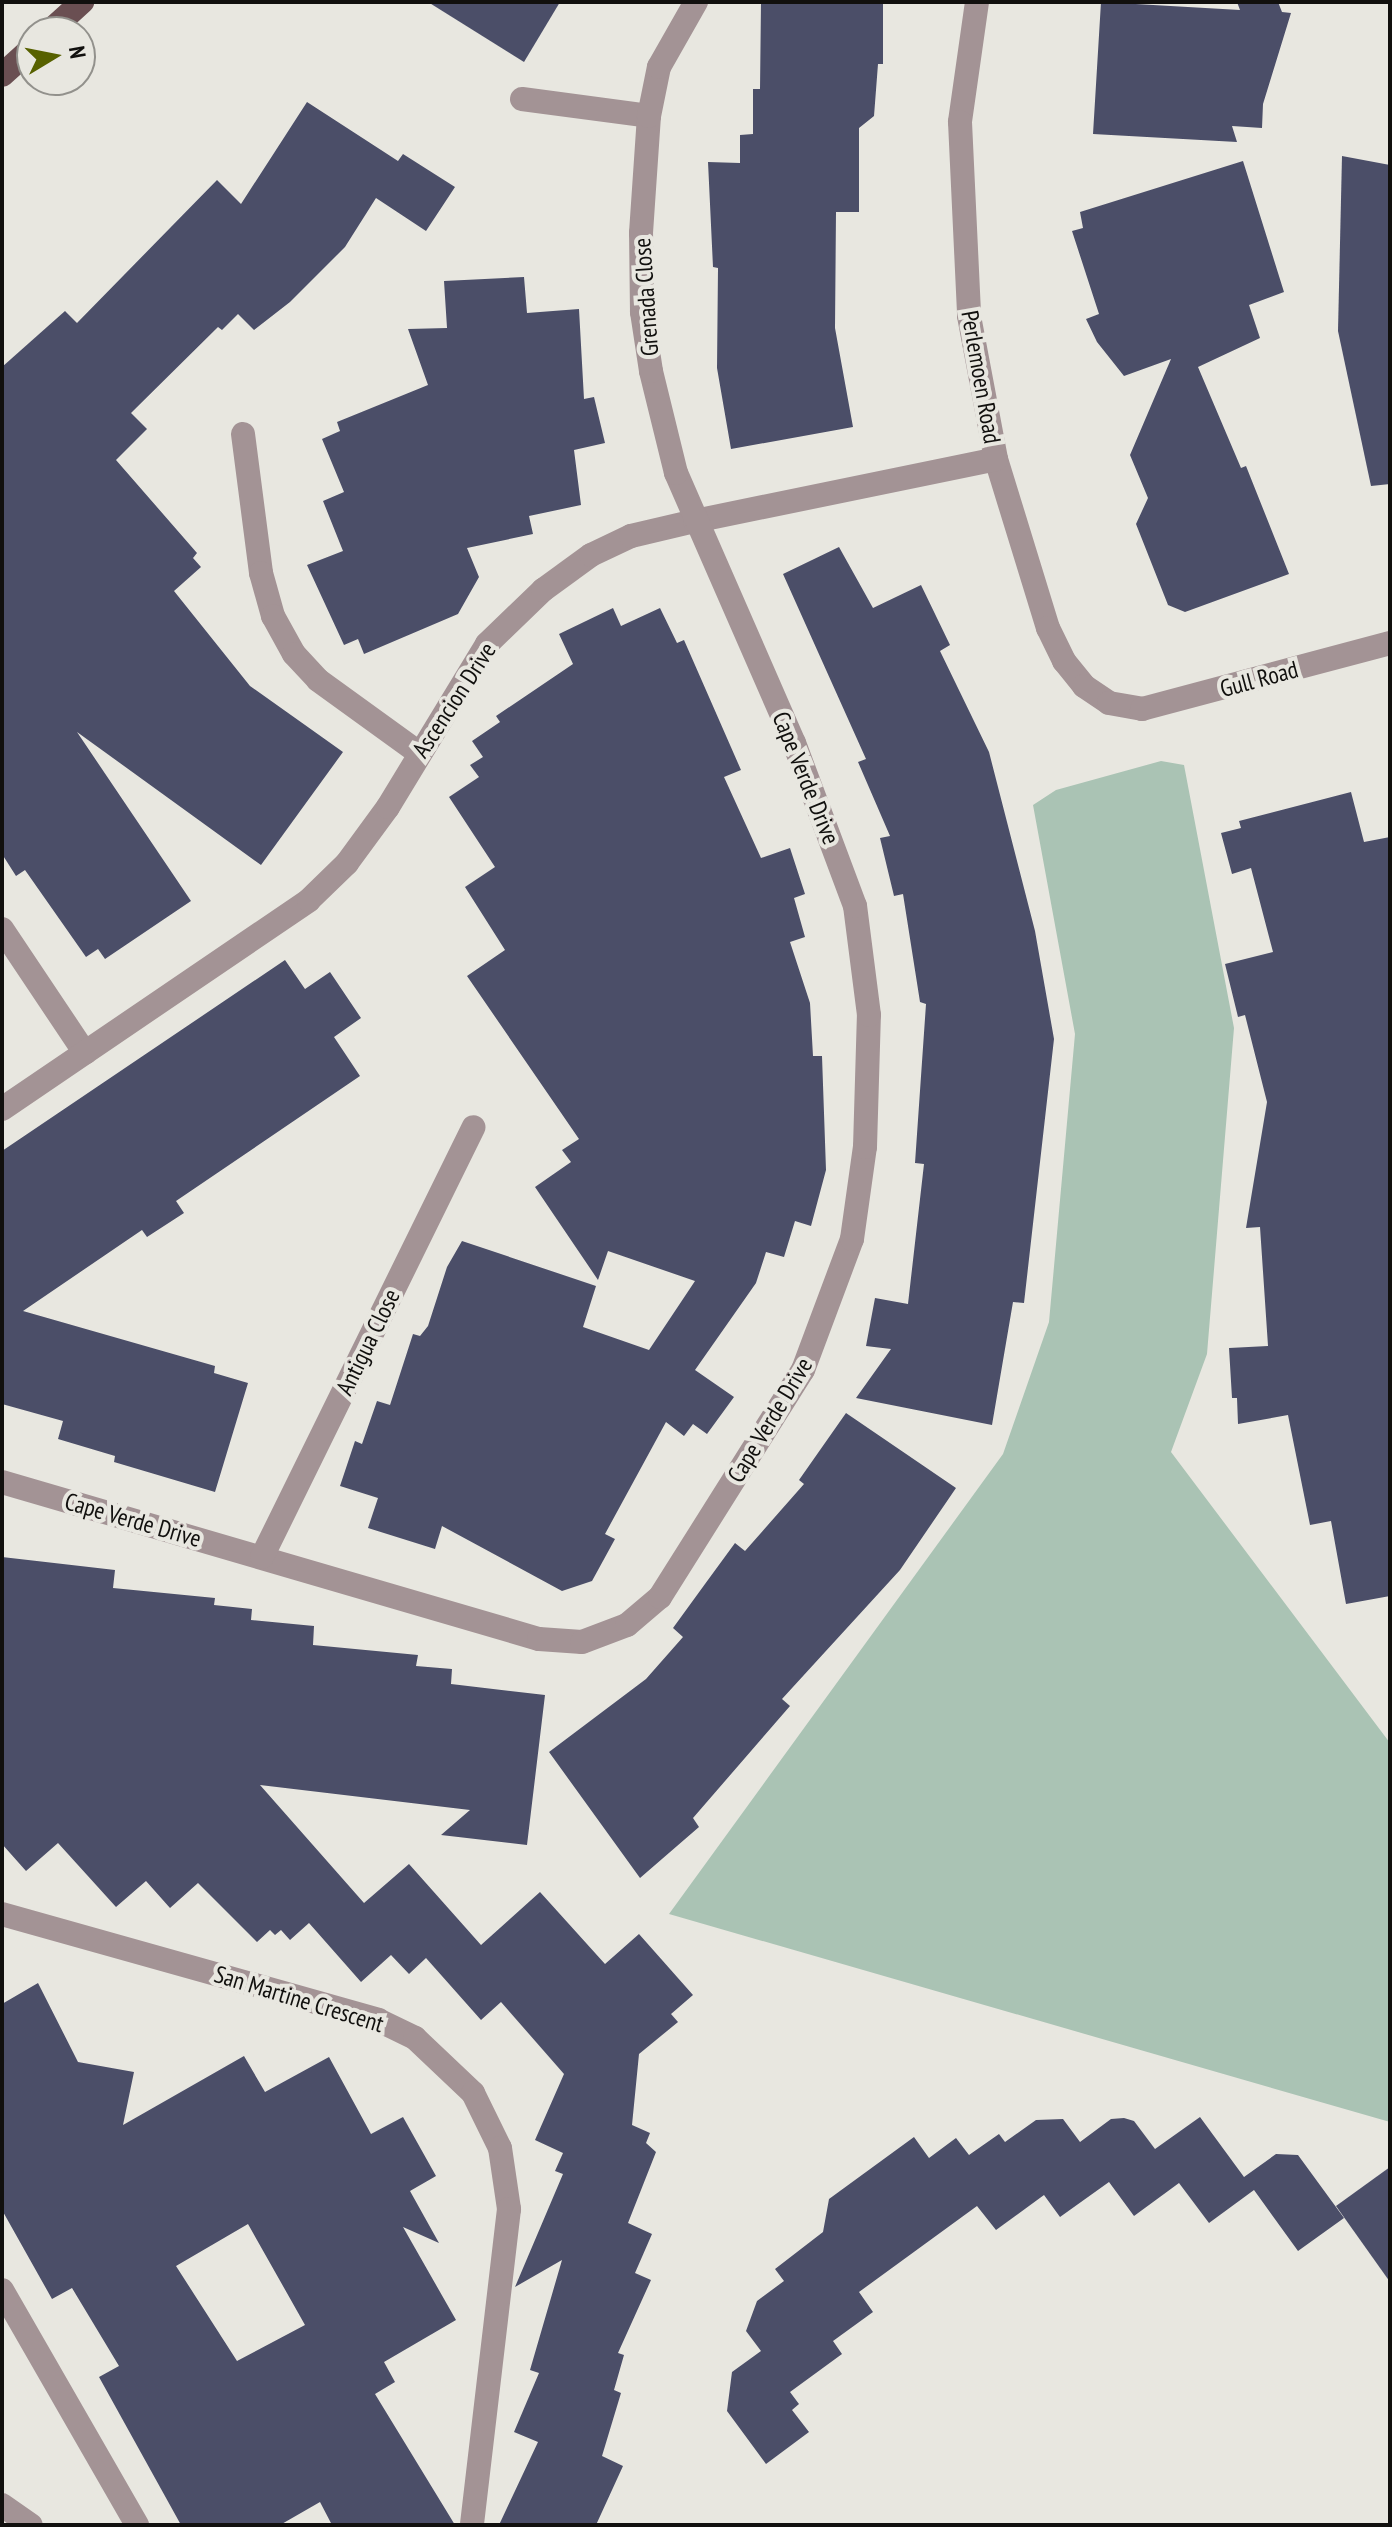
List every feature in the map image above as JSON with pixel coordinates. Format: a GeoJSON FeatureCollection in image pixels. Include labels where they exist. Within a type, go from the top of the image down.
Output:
{"type":"FeatureCollection","features":[{"type":"Feature","properties":{"kind":"main road"},"geometry":{"type":"LineString","coordinates":[[67,16],[82,2]]}},
{"type":"Feature","properties":{"kind":"street","name":"Grenada Close"},"geometry":{"type":"LineString","coordinates":[[695,521],[676,473],[642,312],[641,233],[649,116],[659,67],[696,2]]}},
{"type":"Feature","properties":{"kind":"street","name":"Perlemoen Road"},"geometry":{"type":"LineString","coordinates":[[977,2],[960,122],[961,220],[969,316],[996,459],[1048,628],[1064,661],[1084,686],[1127,709]]}},
{"type":"Feature","properties":{"kind":"street"},"geometry":{"type":"LineString","coordinates":[[522,99],[649,116]]}},
{"type":"Feature","properties":{"kind":"street"},"geometry":{"type":"LineString","coordinates":[[243,434],[261,573],[280,629],[318,680],[419,753]]}},
{"type":"Feature","properties":{"kind":"street","name":"Ascencion Drive"},"geometry":{"type":"LineString","coordinates":[[2,1109],[309,900],[347,863],[380,818],[487,644],[543,590],[591,555],[618,542],[695,521],[996,459]]}},
{"type":"Feature","properties":{"kind":"street","name":"Cape Verde Drive"},"geometry":{"type":"LineString","coordinates":[[2,1482],[539,1639],[604,1638],[646,1612],[660,1597],[803,1370],[852,1239],[865,1147],[869,1015],[855,906],[794,743],[695,521]]}},
{"type":"Feature","properties":{"kind":"street","name":"Gull Road"},"geometry":{"type":"LineString","coordinates":[[1127,709],[1159,706],[1390,643]]}},
{"type":"Feature","properties":{"kind":"street"},"geometry":{"type":"LineString","coordinates":[[2,929],[85,1053]]}},
{"type":"Feature","properties":{"kind":"street","name":"Antigua Close"},"geometry":{"type":"LineString","coordinates":[[262,1557],[474,1127]]}},
{"type":"Feature","properties":{"kind":"street","name":"San Martine Crescent"},"geometry":{"type":"LineString","coordinates":[[2,1914],[378,2020],[415,2038],[473,2093],[500,2148],[509,2209],[472,2525]]}},
{"type":"Feature","properties":{"kind":"street"},"geometry":{"type":"LineString","coordinates":[[2,2290],[137,2525]]}},
{"type":"Feature","properties":{"kind":"street"},"geometry":{"type":"LineString","coordinates":[[2,2505],[31,2525]]}},
{"type":"Feature","properties":{"kind":"green space"},"geometry":{"type":"Polygon","coordinates":[[[1161,761],[1184,765],[1234,1028],[1207,1354],[1171,1452],[1390,1743],[1390,2122],[669,1914],[1003,1454],[1049,1322],[1075,1034],[1033,805],[1056,790],[1161,761]]]}},
{"type":"Feature","properties":{"kind":"building"},"geometry":{"type":"Polygon","coordinates":[[[428,2],[560,2],[524,62],[428,2]]]}},
{"type":"Feature","properties":{"kind":"building"},"geometry":{"type":"Polygon","coordinates":[[[761,2],[883,2],[883,64],[878,64],[874,116],[859,128],[859,212],[836,212],[835,328],[853,427],[731,449],[717,368],[718,268],[713,267],[708,162],[740,163],[740,135],[753,134],[753,89],[760,89],[761,2]]]}},
{"type":"Feature","properties":{"kind":"building"},"geometry":{"type":"Polygon","coordinates":[[[1101,2],[1240,10],[1237,2],[1278,2],[1282,12],[1291,13],[1263,104],[1262,128],[1232,126],[1237,142],[1093,134],[1101,2]]]}},
{"type":"Feature","properties":{"kind":"building"},"geometry":{"type":"Polygon","coordinates":[[[307,102],[398,161],[403,154],[455,187],[426,231],[376,198],[345,247],[290,302],[254,330],[238,314],[222,330],[218,327],[131,413],[147,429],[116,460],[197,553],[193,558],[201,567],[174,591],[250,686],[343,752],[261,865],[77,732],[191,901],[105,959],[98,949],[86,957],[25,870],[16,876],[2,854],[2,367],[65,311],[77,323],[217,180],[241,204],[307,102]]]}},
{"type":"Feature","properties":{"kind":"building"},"geometry":{"type":"Polygon","coordinates":[[[1342,156],[1390,165],[1390,484],[1371,486],[1338,331],[1342,156]]]}},
{"type":"Feature","properties":{"kind":"building"},"geometry":{"type":"Polygon","coordinates":[[[1243,161],[1284,292],[1249,305],[1260,338],[1198,367],[1241,468],[1246,466],[1289,574],[1185,612],[1168,605],[1136,524],[1148,498],[1130,455],[1171,359],[1124,376],[1097,342],[1086,319],[1099,314],[1072,231],[1083,228],[1080,212],[1243,161]]]}},
{"type":"Feature","properties":{"kind":"building"},"geometry":{"type":"Polygon","coordinates":[[[524,277],[527,313],[579,309],[584,399],[594,397],[605,443],[574,450],[581,505],[529,516],[533,534],[467,548],[479,577],[458,614],[364,654],[358,639],[344,645],[307,565],[343,551],[323,501],[344,492],[322,439],[340,431],[337,422],[428,385],[408,329],[447,328],[444,281],[524,277]]]}},
{"type":"Feature","properties":{"kind":"building"},"geometry":{"type":"Polygon","coordinates":[[[839,547],[873,608],[921,585],[950,645],[940,651],[989,752],[1035,931],[1054,1039],[1024,1303],[1013,1302],[992,1425],[856,1398],[891,1349],[866,1346],[875,1298],[908,1304],[924,1164],[915,1163],[926,1004],[920,1002],[903,894],[894,896],[880,838],[890,836],[858,762],[866,759],[783,574],[839,547]]]}},
{"type":"Feature","properties":{"kind":"building"},"geometry":{"type":"Polygon","coordinates":[[[613,608],[621,626],[660,608],[677,643],[684,640],[741,770],[724,777],[761,858],[790,848],[805,894],[794,898],[805,937],[790,942],[810,1003],[813,1056],[822,1056],[826,1170],[811,1226],[795,1221],[784,1257],[766,1252],[756,1283],[695,1370],[734,1397],[707,1434],[693,1424],[684,1436],[666,1422],[605,1534],[615,1539],[592,1581],[562,1591],[442,1526],[435,1549],[368,1528],[378,1498],[340,1486],[355,1441],[362,1444],[377,1401],[390,1405],[413,1334],[420,1336],[428,1326],[447,1267],[462,1241],[596,1286],[583,1327],[649,1350],[695,1281],[608,1251],[598,1280],[535,1187],[571,1162],[562,1150],[579,1139],[467,976],[505,950],[465,887],[495,867],[449,797],[479,777],[470,765],[483,757],[472,741],[500,722],[496,716],[573,664],[559,634],[613,608]]]}},
{"type":"Feature","properties":{"kind":"building"},"geometry":{"type":"Polygon","coordinates":[[[1351,792],[1364,842],[1390,837],[1390,1596],[1346,1604],[1331,1521],[1310,1525],[1288,1415],[1238,1424],[1237,1398],[1232,1398],[1229,1348],[1268,1346],[1260,1227],[1246,1228],[1267,1102],[1245,1015],[1238,1017],[1225,964],[1273,952],[1251,868],[1232,874],[1221,833],[1241,828],[1239,821],[1351,792]]]}},
{"type":"Feature","properties":{"kind":"building"},"geometry":{"type":"Polygon","coordinates":[[[285,960],[305,989],[330,972],[361,1018],[334,1037],[360,1076],[176,1201],[184,1213],[147,1237],[142,1230],[23,1311],[215,1366],[214,1373],[248,1383],[215,1492],[114,1462],[115,1456],[58,1439],[63,1421],[2,1404],[2,1151],[285,960]]]}},
{"type":"Feature","properties":{"kind":"building"},"geometry":{"type":"Polygon","coordinates":[[[846,1413],[956,1488],[900,1570],[782,1699],[790,1706],[693,1818],[699,1827],[640,1878],[549,1752],[646,1679],[683,1637],[673,1628],[705,1584],[735,1543],[745,1551],[804,1484],[799,1480],[846,1413]]]}},
{"type":"Feature","properties":{"kind":"building"},"geometry":{"type":"Polygon","coordinates":[[[2,1557],[115,1570],[113,1588],[215,1598],[214,1605],[252,1609],[251,1620],[314,1626],[313,1645],[418,1655],[416,1666],[452,1669],[451,1684],[545,1695],[527,1845],[441,1835],[470,1810],[260,1785],[364,1903],[409,1864],[481,1945],[540,1892],[605,1964],[639,1934],[693,1995],[671,2014],[678,2022],[639,2054],[632,2125],[650,2133],[646,2143],[656,2152],[628,2223],[652,2234],[635,2273],[651,2280],[618,2353],[624,2355],[614,2390],[621,2393],[602,2456],[623,2466],[596,2525],[499,2525],[538,2442],[514,2432],[539,2373],[530,2370],[562,2260],[515,2287],[563,2174],[555,2171],[563,2153],[535,2140],[564,2074],[501,2002],[481,2020],[426,1958],[409,1974],[391,1955],[361,1982],[309,1923],[290,1940],[281,1930],[275,1935],[270,1930],[257,1942],[198,1883],[170,1908],[146,1881],[116,1907],[58,1843],[26,1871],[2,1844],[2,1557]]]}},
{"type":"Feature","properties":{"kind":"building"},"geometry":{"type":"Polygon","coordinates":[[[38,1983],[78,2062],[134,2072],[123,2125],[244,2056],[265,2092],[329,2057],[371,2134],[403,2117],[436,2176],[410,2191],[439,2243],[403,2227],[456,2320],[384,2362],[395,2382],[375,2394],[455,2525],[332,2525],[320,2502],[280,2525],[181,2525],[99,2377],[119,2366],[72,2288],[52,2299],[2,2210],[2,2004],[38,1983]],[[248,2224],[176,2266],[237,2361],[305,2325],[248,2224]]]}},
{"type":"Feature","properties":{"kind":"building"},"geometry":{"type":"Polygon","coordinates":[[[1200,2117],[1244,2177],[1276,2154],[1298,2155],[1344,2218],[1298,2251],[1254,2190],[1209,2223],[1179,2183],[1134,2216],[1109,2182],[1060,2217],[1044,2195],[996,2230],[977,2206],[859,2292],[873,2312],[833,2341],[842,2354],[790,2392],[799,2404],[792,2410],[809,2432],[766,2464],[727,2411],[732,2372],[761,2351],[746,2331],[757,2301],[784,2281],[775,2269],[823,2232],[829,2199],[914,2137],[929,2158],[956,2138],[969,2155],[999,2134],[1005,2142],[1036,2120],[1063,2119],[1080,2142],[1111,2119],[1124,2118],[1134,2121],[1155,2149],[1200,2117]]]}},
{"type":"Feature","properties":{"kind":"building"},"geometry":{"type":"Polygon","coordinates":[[[1390,2167],[1390,2282],[1336,2206],[1390,2167]]]}}]}
